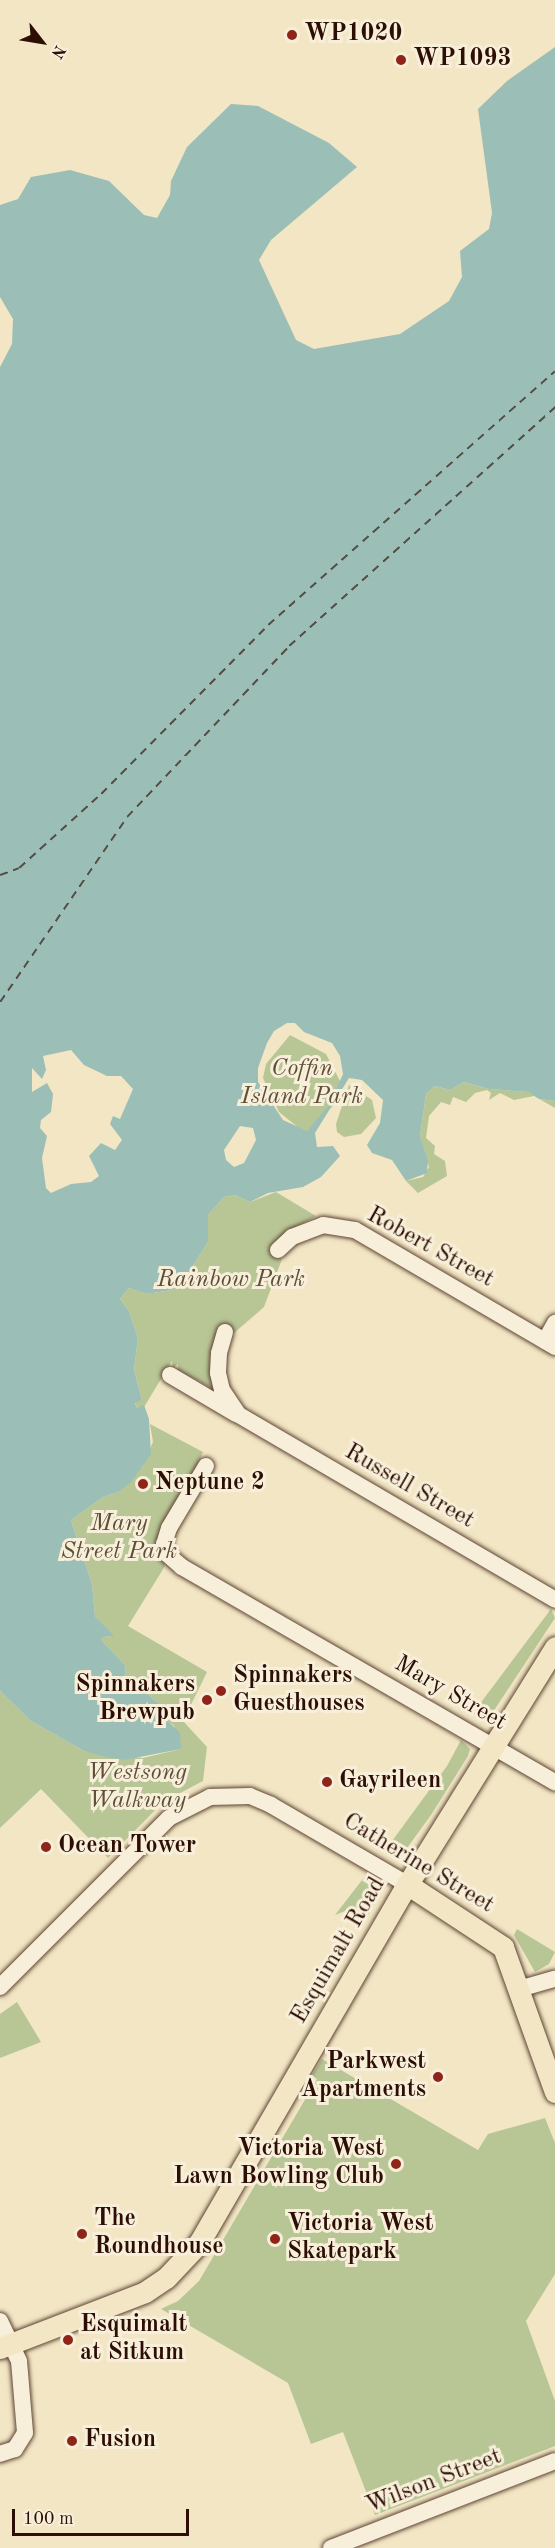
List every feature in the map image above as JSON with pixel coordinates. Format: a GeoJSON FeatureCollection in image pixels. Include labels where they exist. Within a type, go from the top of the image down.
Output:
{"type":"FeatureCollection","features":[{"type":"Feature","properties":{"kind":"main road","name":"Esquimalt Road"},"geometry":{"type":"LineString","coordinates":[[6,2346],[145,2292],[183,2262],[199,2243],[407,1884],[555,1647]]}},
{"type":"Feature","properties":{"kind":"main road","name":"Catherine Street"},"geometry":{"type":"LineString","coordinates":[[407,1884],[503,1947],[555,2092]]}},
{"type":"Feature","properties":{"kind":"street","name":"Robert Street"},"geometry":{"type":"LineString","coordinates":[[278,1250],[292,1237],[316,1227],[355,1230],[550,1344]]}},
{"type":"Feature","properties":{"kind":"street"},"geometry":{"type":"LineString","coordinates":[[550,1344],[555,1323]]}},
{"type":"Feature","properties":{"kind":"street","name":"Russell Street"},"geometry":{"type":"LineString","coordinates":[[225,1332],[219,1353],[218,1373],[222,1390],[238,1415]]}},
{"type":"Feature","properties":{"kind":"street","name":"Russell Street"},"geometry":{"type":"LineString","coordinates":[[170,1375],[555,1600]]}},
{"type":"Feature","properties":{"kind":"street","name":"Mary Street"},"geometry":{"type":"LineString","coordinates":[[206,1466],[169,1528],[164,1544],[167,1554],[182,1567],[555,1782]]}},
{"type":"Feature","properties":{"kind":"street","name":"Catherine Street"},"geometry":{"type":"LineString","coordinates":[[0,1987],[168,1818],[210,1797],[230,1794],[250,1796],[271,1805],[407,1884]]}},
{"type":"Feature","properties":{"kind":"street"},"geometry":{"type":"LineString","coordinates":[[519,1989],[555,1979]]}},
{"type":"Feature","properties":{"kind":"street"},"geometry":{"type":"LineString","coordinates":[[0,2321],[6,2346],[19,2361],[25,2433],[15,2448],[0,2454]]}},
{"type":"Feature","properties":{"kind":"street","name":"Wilson Street"},"geometry":{"type":"LineString","coordinates":[[331,2548],[555,2462]]}},
{"type":"Feature","properties":{"kind":"green space","name":"Coffin Island Park"},"geometry":{"type":"Polygon","coordinates":[[[290,1035],[326,1054],[341,1083],[338,1101],[305,1133],[279,1112],[263,1078],[266,1064],[290,1035]]]}},
{"type":"Feature","properties":{"kind":"green space"},"geometry":{"type":"Polygon","coordinates":[[[464,1082],[489,1089],[530,1092],[538,1098],[534,1096],[514,1100],[500,1093],[489,1100],[491,1093],[487,1090],[475,1093],[466,1102],[453,1097],[450,1105],[441,1102],[429,1116],[426,1138],[435,1146],[434,1154],[445,1161],[447,1176],[418,1193],[406,1181],[423,1177],[429,1167],[420,1136],[426,1094],[435,1086],[450,1090],[464,1082]]]}},
{"type":"Feature","properties":{"kind":"green space","name":"Coffin Island Park"},"geometry":{"type":"Polygon","coordinates":[[[349,1085],[372,1100],[376,1118],[361,1134],[344,1137],[337,1132],[336,1124],[349,1085]]]}},
{"type":"Feature","properties":{"kind":"green space"},"geometry":{"type":"Polygon","coordinates":[[[539,1099],[555,1101],[555,1108],[539,1099]]]}},
{"type":"Feature","properties":{"kind":"green space","name":"Rainbow Park"},"geometry":{"type":"Polygon","coordinates":[[[276,1192],[316,1216],[292,1229],[270,1251],[282,1259],[264,1307],[234,1333],[222,1326],[210,1358],[212,1388],[178,1370],[178,1364],[173,1368],[172,1361],[144,1407],[137,1408],[135,1402],[142,1400],[134,1370],[138,1338],[129,1311],[120,1299],[129,1288],[146,1294],[178,1289],[208,1242],[208,1215],[224,1197],[235,1195],[250,1202],[276,1192]]]}},
{"type":"Feature","properties":{"kind":"green space"},"geometry":{"type":"Polygon","coordinates":[[[150,1424],[203,1452],[162,1555],[165,1566],[128,1626],[207,1672],[183,1721],[207,1747],[203,1781],[163,1802],[108,1858],[41,1789],[0,1828],[0,1691],[31,1721],[84,1751],[143,1758],[181,1749],[174,1726],[163,1717],[164,1708],[138,1686],[131,1685],[126,1678],[125,1665],[102,1641],[103,1637],[113,1636],[95,1616],[92,1584],[71,1520],[103,1497],[119,1492],[142,1467],[153,1442],[150,1424]]]}},
{"type":"Feature","properties":{"kind":"green space"},"geometry":{"type":"Polygon","coordinates":[[[551,1609],[555,1618],[487,1721],[473,1713],[551,1609]]]}},
{"type":"Feature","properties":{"kind":"green space"},"geometry":{"type":"Polygon","coordinates":[[[461,1740],[470,1749],[468,1756],[431,1815],[402,1855],[384,1852],[447,1766],[461,1740]]]}},
{"type":"Feature","properties":{"kind":"green space"},"geometry":{"type":"Polygon","coordinates":[[[366,1875],[381,1888],[363,1926],[360,1920],[352,1922],[345,1911],[335,1915],[366,1875]]]}},
{"type":"Feature","properties":{"kind":"green space"},"geometry":{"type":"Polygon","coordinates":[[[517,1929],[555,1952],[549,1964],[535,1972],[514,1935],[517,1929]]]}},
{"type":"Feature","properties":{"kind":"green space"},"geometry":{"type":"Polygon","coordinates":[[[17,2002],[41,2042],[0,2058],[0,2014],[17,2002]]]}},
{"type":"Feature","properties":{"kind":"green space"},"geometry":{"type":"Polygon","coordinates":[[[322,2059],[478,2150],[488,2134],[545,2118],[555,2143],[555,2274],[526,2321],[555,2401],[555,2446],[375,2515],[343,2432],[311,2444],[288,2383],[161,2309],[178,2301],[199,2281],[317,2079],[312,2075],[322,2059]]]}},
{"type":"Feature","properties":{"kind":"water"},"geometry":{"type":"Polygon","coordinates":[[[555,47],[555,1101],[539,1099],[529,1092],[489,1089],[464,1082],[450,1090],[435,1086],[426,1094],[420,1136],[428,1161],[427,1173],[406,1181],[392,1160],[372,1153],[367,1145],[380,1123],[383,1100],[362,1080],[349,1078],[315,1133],[317,1147],[333,1146],[340,1156],[321,1177],[303,1187],[268,1193],[250,1202],[235,1195],[224,1197],[208,1215],[208,1242],[178,1289],[146,1294],[129,1288],[120,1299],[129,1311],[138,1338],[134,1370],[142,1400],[135,1403],[137,1408],[144,1405],[149,1419],[151,1454],[132,1481],[119,1492],[103,1497],[71,1520],[92,1584],[95,1616],[114,1636],[103,1637],[102,1641],[125,1665],[126,1678],[131,1685],[138,1686],[164,1708],[164,1717],[180,1733],[181,1749],[124,1760],[106,1757],[84,1751],[31,1721],[0,1691],[0,367],[12,344],[13,319],[0,297],[0,205],[18,199],[31,177],[70,170],[109,181],[144,215],[157,218],[170,195],[171,181],[187,147],[231,104],[258,106],[329,143],[357,167],[271,240],[259,260],[296,340],[314,349],[400,334],[449,301],[462,277],[460,251],[489,229],[492,213],[478,109],[507,81],[555,47]],[[287,1023],[274,1031],[267,1043],[258,1068],[258,1082],[283,1120],[307,1131],[329,1105],[343,1074],[340,1056],[332,1043],[304,1032],[295,1023],[287,1023]],[[71,1050],[43,1056],[46,1070],[42,1079],[32,1068],[32,1092],[47,1083],[53,1094],[51,1112],[41,1120],[40,1128],[47,1136],[42,1158],[46,1188],[51,1193],[71,1184],[91,1182],[99,1176],[89,1156],[101,1143],[115,1150],[122,1140],[110,1124],[113,1116],[120,1119],[133,1089],[121,1076],[107,1076],[84,1065],[71,1050]],[[240,1126],[224,1150],[226,1160],[234,1167],[244,1163],[256,1140],[253,1128],[240,1126]]]}},
{"type":"Feature","properties":{"kind":"ferry route"},"geometry":{"type":"LineString","coordinates":[[0,875],[19,868],[101,794],[268,625],[555,371]]}},
{"type":"Feature","properties":{"kind":"ferry route"},"geometry":{"type":"LineString","coordinates":[[0,1002],[127,817],[289,646],[555,407]]}},
{"type":"Feature","properties":{"kind":"place","name":"WP1020"},"geometry":{"type":"Point","coordinates":[292,35]}},
{"type":"Feature","properties":{"kind":"place","name":"WP1093"},"geometry":{"type":"Point","coordinates":[401,60]}},
{"type":"Feature","properties":{"kind":"place","name":"Neptune 2"},"geometry":{"type":"Point","coordinates":[143,1484]}},
{"type":"Feature","properties":{"kind":"place","name":"Spinnakers Guesthouses"},"geometry":{"type":"Point","coordinates":[221,1691]}},
{"type":"Feature","properties":{"kind":"place","name":"Spinnakers Brewpub"},"geometry":{"type":"Point","coordinates":[207,1700]}},
{"type":"Feature","properties":{"kind":"place","name":"Gayrileen"},"geometry":{"type":"Point","coordinates":[327,1782]}},
{"type":"Feature","properties":{"kind":"place","name":"Ocean Tower"},"geometry":{"type":"Point","coordinates":[46,1847]}},
{"type":"Feature","properties":{"kind":"place","name":"Parkwest Apartments"},"geometry":{"type":"Point","coordinates":[438,2077]}},
{"type":"Feature","properties":{"kind":"place","name":"Victoria West Lawn Bowling Club"},"geometry":{"type":"Point","coordinates":[396,2164]}},
{"type":"Feature","properties":{"kind":"place","name":"The Roundhouse"},"geometry":{"type":"Point","coordinates":[82,2234]}},
{"type":"Feature","properties":{"kind":"place","name":"Victoria West Skatepark"},"geometry":{"type":"Point","coordinates":[275,2239]}},
{"type":"Feature","properties":{"kind":"place","name":"Esquimalt at Sitkum"},"geometry":{"type":"Point","coordinates":[68,2340]}},
{"type":"Feature","properties":{"kind":"place","name":"Fusion"},"geometry":{"type":"Point","coordinates":[72,2441]}},
{"type":"Feature","properties":{"kind":"park label","name":"Mary Street Park"},"geometry":{"type":"Point","coordinates":[119,1539]}},
{"type":"Feature","properties":{"kind":"park label","name":"Westsong Walkway"},"geometry":{"type":"Point","coordinates":[137,1788]}}]}
